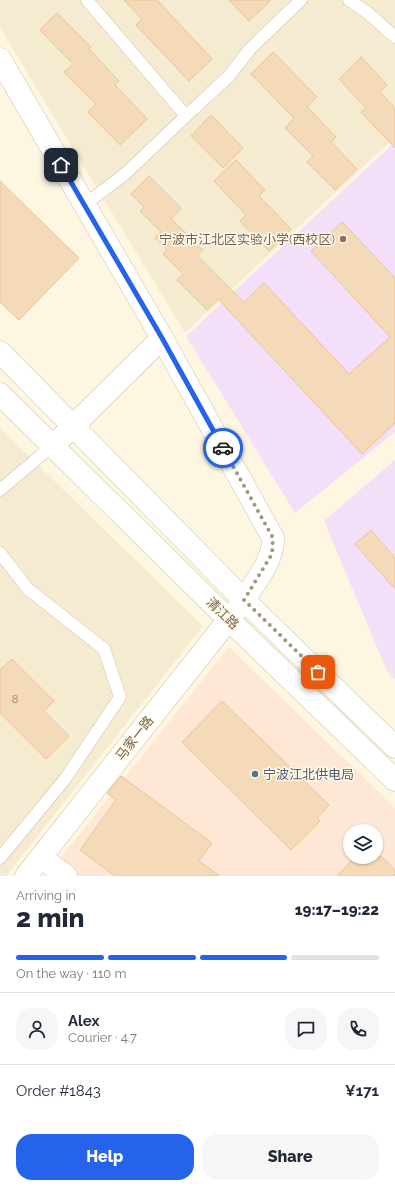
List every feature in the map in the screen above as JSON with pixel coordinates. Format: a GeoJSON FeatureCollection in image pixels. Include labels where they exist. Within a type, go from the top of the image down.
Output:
{"type":"FeatureCollection","features":[{"type":"Feature","properties":{"kind":"street","name":"马家一路"},"geometry":{"type":"LineString","coordinates":[[0,59],[162,338],[273,538],[272,554],[244,600],[228,618],[26,876]]}},
{"type":"Feature","properties":{"kind":"street"},"geometry":{"type":"LineString","coordinates":[[53,445],[162,338]]}},
{"type":"Feature","properties":{"kind":"street","name":"清江路"},"geometry":{"type":"LineString","coordinates":[[0,352],[244,600],[395,747]]}},
{"type":"Feature","properties":{"kind":"street","name":"清江路"},"geometry":{"type":"LineString","coordinates":[[0,394],[395,780]]}},
{"type":"Feature","properties":{"kind":"street"},"geometry":{"type":"LineString","coordinates":[[41,857],[66,876]]}},
{"type":"Feature","properties":{"kind":"lane"},"geometry":{"type":"LineString","coordinates":[[87,0],[186,116]]}},
{"type":"Feature","properties":{"kind":"lane"},"geometry":{"type":"LineString","coordinates":[[84,205],[125,174],[229,76],[250,49],[301,0]]}},
{"type":"Feature","properties":{"kind":"lane"},"geometry":{"type":"LineString","coordinates":[[349,0],[368,13],[395,37]]}},
{"type":"Feature","properties":{"kind":"lane"},"geometry":{"type":"LineString","coordinates":[[0,490],[53,445]]}},
{"type":"Feature","properties":{"kind":"lane"},"geometry":{"type":"LineString","coordinates":[[0,553],[28,589],[104,649],[120,697],[65,778],[0,858]]}},
{"type":"Feature","properties":{"kind":"shaded area"},"geometry":{"type":"Polygon","coordinates":[[[0,0],[395,0],[395,137],[185,333],[0,28],[0,0]]]}},
{"type":"Feature","properties":{"kind":"shaded area","name":"宁波市江北区实验小学(西校区)"},"geometry":{"type":"Polygon","coordinates":[[[395,142],[395,432],[295,513],[186,336],[395,142]]]}},
{"type":"Feature","properties":{"kind":"shaded area"},"geometry":{"type":"Polygon","coordinates":[[[0,428],[203,626],[6,876],[0,876],[0,428]]]}},
{"type":"Feature","properties":{"kind":"shaded area"},"geometry":{"type":"Polygon","coordinates":[[[395,460],[395,680],[387,671],[324,521],[395,460]]]}},
{"type":"Feature","properties":{"kind":"shaded area"},"geometry":{"type":"Polygon","coordinates":[[[229,647],[395,808],[395,876],[46,876],[229,647]]]}},
{"type":"Feature","properties":{"kind":"building"},"geometry":{"type":"Polygon","coordinates":[[[124,0],[157,0],[212,59],[189,81],[136,25],[142,19],[124,0]]]}},
{"type":"Feature","properties":{"kind":"building"},"geometry":{"type":"Polygon","coordinates":[[[229,0],[271,0],[249,21],[229,0]]]}},
{"type":"Feature","properties":{"kind":"building"},"geometry":{"type":"Polygon","coordinates":[[[57,13],[91,47],[89,49],[119,81],[115,85],[147,119],[120,145],[88,112],[96,104],[64,72],[73,64],[40,30],[57,13]]]}},
{"type":"Feature","properties":{"kind":"building"},"geometry":{"type":"Polygon","coordinates":[[[273,52],[317,97],[307,107],[336,137],[331,142],[357,169],[335,190],[307,162],[313,156],[285,128],[294,118],[251,74],[273,52]]]}},
{"type":"Feature","properties":{"kind":"building"},"geometry":{"type":"Polygon","coordinates":[[[361,57],[387,85],[380,92],[395,108],[395,148],[361,112],[366,108],[339,79],[361,57]]]}},
{"type":"Feature","properties":{"kind":"building"},"geometry":{"type":"Polygon","coordinates":[[[211,115],[243,148],[223,168],[191,136],[211,115]]]}},
{"type":"Feature","properties":{"kind":"building"},"geometry":{"type":"Polygon","coordinates":[[[236,160],[265,190],[259,196],[291,229],[269,251],[240,221],[246,215],[214,181],[236,160]]]}},
{"type":"Feature","properties":{"kind":"building"},"geometry":{"type":"Polygon","coordinates":[[[149,176],[181,208],[171,219],[203,250],[197,256],[244,302],[264,283],[349,374],[390,337],[311,251],[342,222],[395,278],[395,423],[362,454],[218,299],[207,310],[177,280],[183,274],[163,254],[167,250],[155,238],[161,232],[140,211],[144,207],[131,194],[149,176]]]}},
{"type":"Feature","properties":{"kind":"building"},"geometry":{"type":"Polygon","coordinates":[[[0,181],[79,258],[19,320],[0,302],[0,181]]]}},
{"type":"Feature","properties":{"kind":"building"},"geometry":{"type":"Polygon","coordinates":[[[371,530],[395,558],[395,589],[355,544],[371,530]]]}},
{"type":"Feature","properties":{"kind":"building"},"geometry":{"type":"Polygon","coordinates":[[[12,659],[54,701],[44,711],[69,736],[46,759],[0,713],[0,670],[12,659]]]}},
{"type":"Feature","properties":{"kind":"building","name":"宁波江北供电局"},"geometry":{"type":"Polygon","coordinates":[[[222,701],[329,805],[317,818],[320,821],[291,850],[182,742],[222,701]]]}},
{"type":"Feature","properties":{"kind":"building"},"geometry":{"type":"Polygon","coordinates":[[[121,776],[212,843],[199,861],[220,876],[115,876],[80,850],[116,800],[107,793],[121,776]]]}},
{"type":"Feature","properties":{"kind":"building"},"geometry":{"type":"Polygon","coordinates":[[[383,858],[395,870],[395,876],[337,876],[348,864],[383,864],[383,858]]]}},
{"type":"Feature","properties":{"kind":"way so far"},"geometry":{"type":"LineString","coordinates":[[223,448],[273,538],[272,554],[244,600],[318,672]]}},
{"type":"Feature","properties":{"kind":"place","name":"宁波市江北区实验小学(西校区)"},"geometry":{"type":"Point","coordinates":[343,239]}},
{"type":"Feature","properties":{"kind":"place","name":"宁波江北供电局"},"geometry":{"type":"Point","coordinates":[255,774]}},
{"type":"Feature","properties":{"kind":"route"},"geometry":{"type":"LineString","coordinates":[[61,165],[162,338],[223,448]]}}]}
